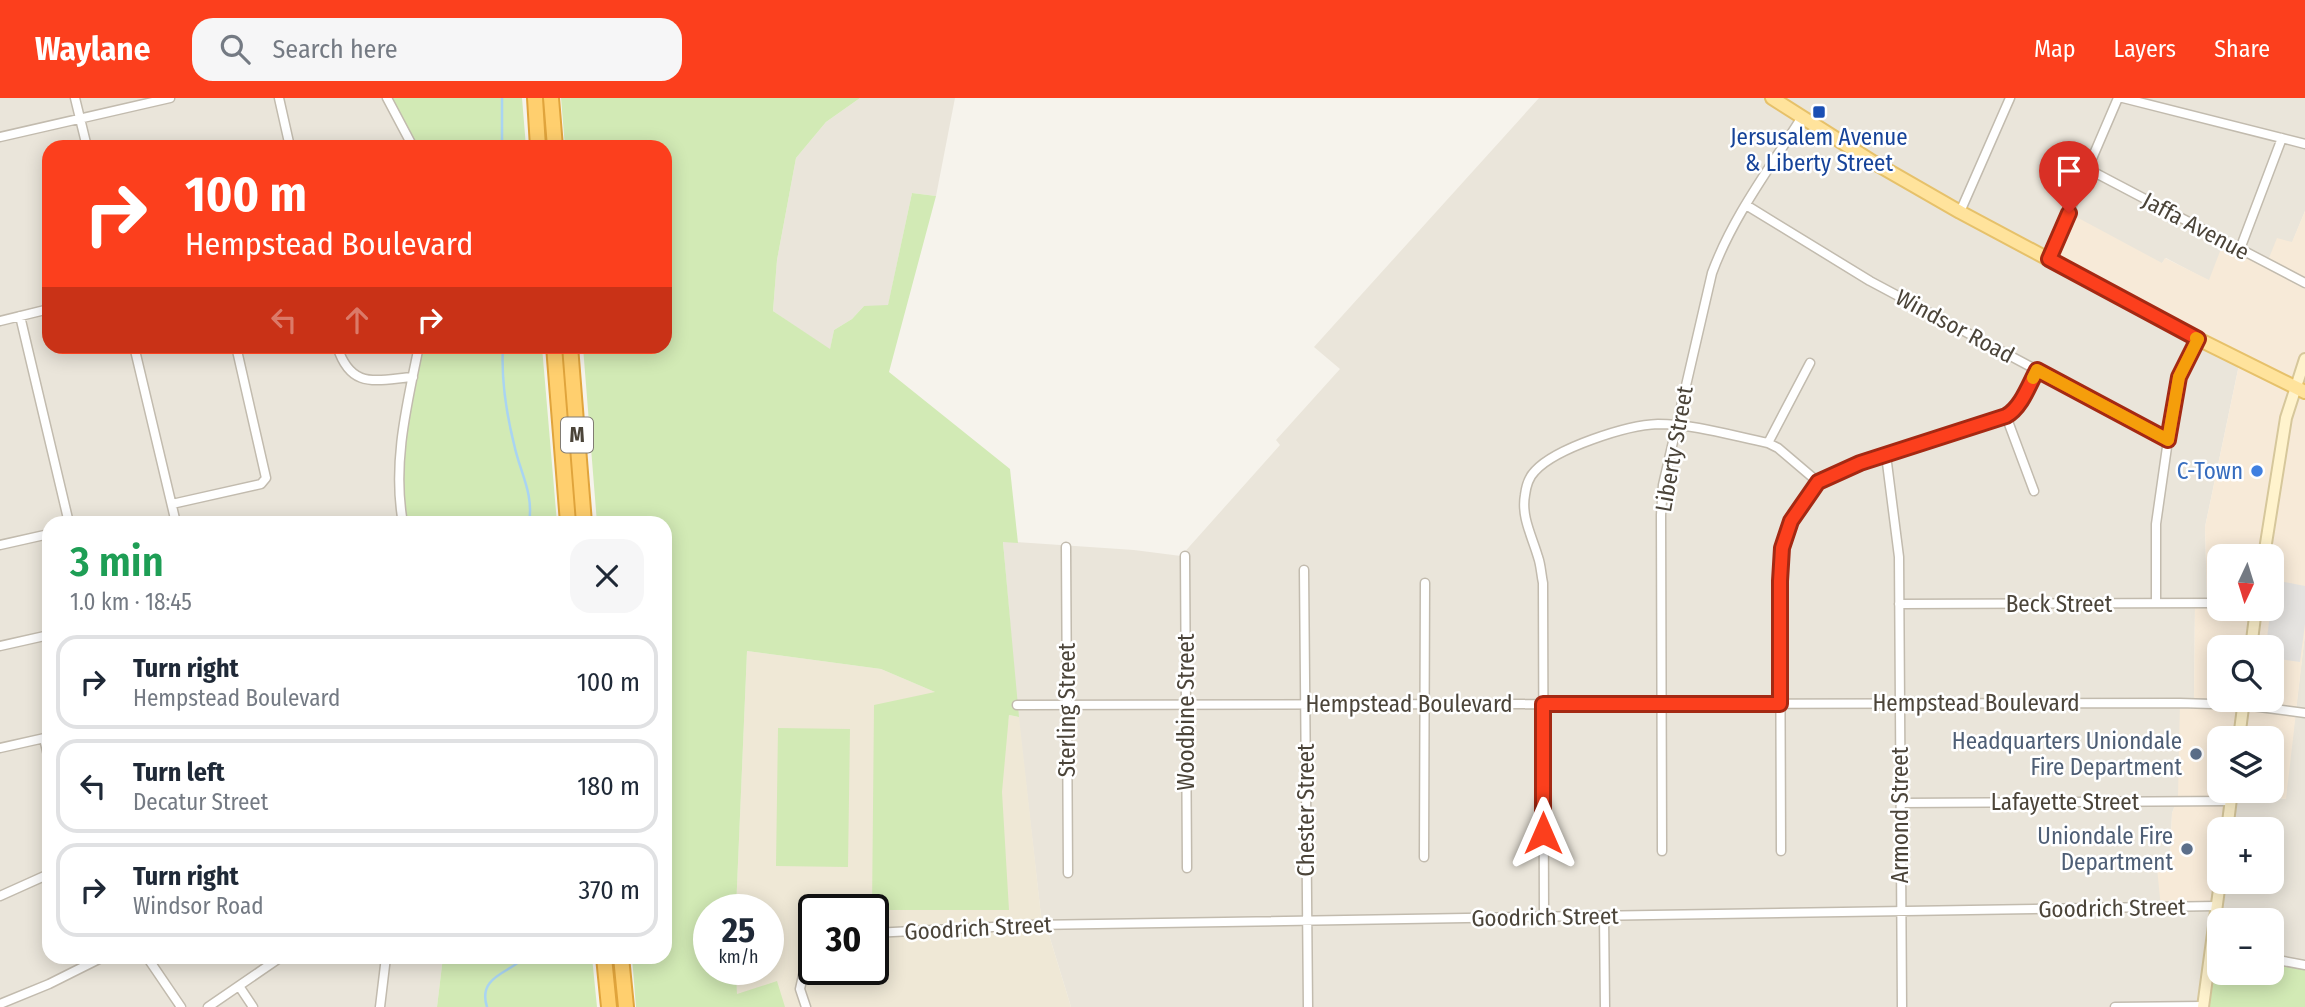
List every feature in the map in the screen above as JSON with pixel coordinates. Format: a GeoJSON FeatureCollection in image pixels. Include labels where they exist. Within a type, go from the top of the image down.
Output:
{"type":"FeatureCollection","features":[{"type":"Feature","properties":{"kind":"highway"},"geometry":{"type":"LineString","coordinates":[[535,98],[538,140]]}},
{"type":"Feature","properties":{"kind":"highway"},"geometry":{"type":"LineString","coordinates":[[551,98],[554,140]]}},
{"type":"Feature","properties":{"kind":"highway","name":"M"},"geometry":{"type":"LineString","coordinates":[[555,354],[567,516]]}},
{"type":"Feature","properties":{"kind":"highway","name":"M"},"geometry":{"type":"LineString","coordinates":[[571,354],[583,516]]}},
{"type":"Feature","properties":{"kind":"highway"},"geometry":{"type":"LineString","coordinates":[[605,964],[609,1007]]}},
{"type":"Feature","properties":{"kind":"highway"},"geometry":{"type":"LineString","coordinates":[[622,964],[626,1007]]}},
{"type":"Feature","properties":{"kind":"main road"},"geometry":{"type":"LineString","coordinates":[[1772,98],[1873,162],[1960,212],[2198,339],[2300,390]]}},
{"type":"Feature","properties":{"kind":"main road"},"geometry":{"type":"LineString","coordinates":[[2266,544],[2286,418],[2300,390],[2305,359]]}},
{"type":"Feature","properties":{"kind":"main road"},"geometry":{"type":"LineString","coordinates":[[2216,906],[2218,894]]}},
{"type":"Feature","properties":{"kind":"main road"},"geometry":{"type":"LineString","coordinates":[[2203,1006],[2207,985]]}},
{"type":"Feature","properties":{"kind":"street"},"geometry":{"type":"LineString","coordinates":[[75,98],[85,140]]}},
{"type":"Feature","properties":{"kind":"street"},"geometry":{"type":"LineString","coordinates":[[0,137],[170,98]]}},
{"type":"Feature","properties":{"kind":"street"},"geometry":{"type":"LineString","coordinates":[[279,98],[288,140]]}},
{"type":"Feature","properties":{"kind":"street"},"geometry":{"type":"LineString","coordinates":[[387,98],[408,140]]}},
{"type":"Feature","properties":{"kind":"street"},"geometry":{"type":"LineString","coordinates":[[1960,212],[2010,98]]}},
{"type":"Feature","properties":{"kind":"street"},"geometry":{"type":"LineString","coordinates":[[2049,259],[2121,98],[2305,144]]}},
{"type":"Feature","properties":{"kind":"street","name":"Liberty Street"},"geometry":{"type":"LineString","coordinates":[[1662,852],[1663,485],[1712,273],[1723,242],[1802,117]]}},
{"type":"Feature","properties":{"kind":"street"},"geometry":{"type":"LineString","coordinates":[[2240,249],[2282,138]]}},
{"type":"Feature","properties":{"kind":"street","name":"Jaffa Avenue"},"geometry":{"type":"LineString","coordinates":[[2088,169],[2305,284]]}},
{"type":"Feature","properties":{"kind":"street","name":"Windsor Road"},"geometry":{"type":"LineString","coordinates":[[1746,205],[1870,281],[2168,440]]}},
{"type":"Feature","properties":{"kind":"street"},"geometry":{"type":"LineString","coordinates":[[0,321],[42,311]]}},
{"type":"Feature","properties":{"kind":"street"},"geometry":{"type":"LineString","coordinates":[[20,316],[67,516]]}},
{"type":"Feature","properties":{"kind":"street"},"geometry":{"type":"LineString","coordinates":[[2156,603],[2156,524],[2168,440],[2179,377],[2198,339]]}},
{"type":"Feature","properties":{"kind":"street"},"geometry":{"type":"LineString","coordinates":[[136,354],[175,516]]}},
{"type":"Feature","properties":{"kind":"street"},"geometry":{"type":"LineString","coordinates":[[172,504],[261,484],[266,478],[238,354]]}},
{"type":"Feature","properties":{"kind":"street"},"geometry":{"type":"LineString","coordinates":[[340,354],[346,368],[365,380],[413,377]]}},
{"type":"Feature","properties":{"kind":"street"},"geometry":{"type":"LineString","coordinates":[[403,516],[400,464],[404,423],[417,354]]}},
{"type":"Feature","properties":{"kind":"street"},"geometry":{"type":"LineString","coordinates":[[1768,443],[1811,363]]}},
{"type":"Feature","properties":{"kind":"street"},"geometry":{"type":"LineString","coordinates":[[1781,851],[1780,581],[1782,548],[1791,521],[1818,482],[1860,463],[2012,413],[2037,370]]}},
{"type":"Feature","properties":{"kind":"street"},"geometry":{"type":"LineString","coordinates":[[2006,416],[2034,491]]}},
{"type":"Feature","properties":{"kind":"street"},"geometry":{"type":"LineString","coordinates":[[1544,917],[1543,583],[1539,559],[1523,510],[1528,481],[1549,459],[1592,440],[1630,428],[1657,424],[1768,443],[1778,448],[1818,482]]}},
{"type":"Feature","properties":{"kind":"street","name":"Armond Street"},"geometry":{"type":"LineString","coordinates":[[1886,455],[1899,557],[1902,1007]]}},
{"type":"Feature","properties":{"kind":"street"},"geometry":{"type":"LineString","coordinates":[[0,545],[42,536]]}},
{"type":"Feature","properties":{"kind":"street","name":"Sterling Street"},"geometry":{"type":"LineString","coordinates":[[1066,547],[1068,873]]}},
{"type":"Feature","properties":{"kind":"street","name":"Woodbine Street"},"geometry":{"type":"LineString","coordinates":[[1185,556],[1187,869]]}},
{"type":"Feature","properties":{"kind":"street","name":"Chester Street"},"geometry":{"type":"LineString","coordinates":[[1304,570],[1308,1007]]}},
{"type":"Feature","properties":{"kind":"street"},"geometry":{"type":"LineString","coordinates":[[1424,857],[1425,583]]}},
{"type":"Feature","properties":{"kind":"street","name":"Beck Street"},"geometry":{"type":"LineString","coordinates":[[1899,604],[2207,603]]}},
{"type":"Feature","properties":{"kind":"street"},"geometry":{"type":"LineString","coordinates":[[0,646],[42,637]]}},
{"type":"Feature","properties":{"kind":"street","name":"Hempstead Boulevard"},"geometry":{"type":"LineString","coordinates":[[1017,705],[2207,703]]}},
{"type":"Feature","properties":{"kind":"street","name":"Hempstead Boulevard"},"geometry":{"type":"LineString","coordinates":[[2284,710],[2305,713]]}},
{"type":"Feature","properties":{"kind":"street"},"geometry":{"type":"LineString","coordinates":[[0,748],[42,738]]}},
{"type":"Feature","properties":{"kind":"street","name":"Lafayette Street"},"geometry":{"type":"LineString","coordinates":[[1900,803],[2207,797]]}},
{"type":"Feature","properties":{"kind":"street"},"geometry":{"type":"LineString","coordinates":[[0,896],[42,877]]}},
{"type":"Feature","properties":{"kind":"street","name":"Goodrich Street"},"geometry":{"type":"LineString","coordinates":[[889,932],[1033,925],[2216,906]]}},
{"type":"Feature","properties":{"kind":"street"},"geometry":{"type":"LineString","coordinates":[[1604,916],[1605,1007]]}},
{"type":"Feature","properties":{"kind":"street"},"geometry":{"type":"LineString","coordinates":[[2284,961],[2305,965]]}},
{"type":"Feature","properties":{"kind":"street"},"geometry":{"type":"LineString","coordinates":[[0,1004],[89,964]]}},
{"type":"Feature","properties":{"kind":"street"},"geometry":{"type":"LineString","coordinates":[[152,964],[181,1007]]}},
{"type":"Feature","properties":{"kind":"street"},"geometry":{"type":"LineString","coordinates":[[208,1007],[271,964]]}},
{"type":"Feature","properties":{"kind":"street"},"geometry":{"type":"LineString","coordinates":[[380,1007],[385,964]]}},
{"type":"Feature","properties":{"kind":"street"},"geometry":{"type":"LineString","coordinates":[[801,985],[807,1007]]}},
{"type":"Feature","properties":{"kind":"street"},"geometry":{"type":"LineString","coordinates":[[239,986],[253,1007]]}},
{"type":"Feature","properties":{"kind":"street"},"geometry":{"type":"LineString","coordinates":[[2115,1007],[2203,1006]]}},
{"type":"Feature","properties":{"kind":"shaded area"},"geometry":{"type":"Polygon","coordinates":[[[0,98],[387,98],[409,140],[42,140],[42,354],[418,354],[404,516],[42,516],[42,964],[442,964],[437,1007],[0,1007],[0,98]]]}},
{"type":"Feature","properties":{"kind":"shaded area"},"geometry":{"type":"Polygon","coordinates":[[[860,98],[955,98],[936,196],[912,193],[888,306],[864,306],[852,319],[834,330],[830,350],[773,311],[777,260],[796,158],[826,122],[860,98]]]}},
{"type":"Feature","properties":{"kind":"shaded area"},"geometry":{"type":"Polygon","coordinates":[[[1539,98],[2305,98],[2305,211],[2292,243],[2267,263],[2209,281],[2166,258],[2162,263],[2240,360],[2205,527],[2207,603],[2195,604],[2194,698],[2189,703],[2178,798],[2172,813],[2170,858],[2156,859],[2207,877],[2207,894],[2284,894],[2284,817],[2229,817],[2231,803],[2284,803],[2305,634],[2305,965],[2284,961],[2284,908],[2207,908],[2207,978],[2203,1007],[1071,1007],[1046,925],[1042,925],[1017,705],[1003,541],[1181,556],[1280,445],[1276,440],[1340,369],[1314,347],[1539,98]]]}},
{"type":"Feature","properties":{"kind":"shaded area"},"geometry":{"type":"Polygon","coordinates":[[[2305,211],[2305,634],[2286,799],[2284,726],[2207,726],[2207,803],[2231,803],[2229,817],[2207,817],[2207,894],[2218,894],[2216,906],[2161,908],[2156,858],[2170,857],[2172,813],[2178,797],[2180,703],[2189,703],[2194,698],[2195,603],[2207,603],[2205,527],[2240,360],[2049,259],[2069,213],[2162,263],[2165,258],[2209,280],[2224,241],[2267,263],[2277,238],[2292,242],[2305,211]]]}},
{"type":"Feature","properties":{"kind":"shaded area"},"geometry":{"type":"Polygon","coordinates":[[[2284,582],[2305,586],[2305,624],[2300,662],[2284,660],[2284,635],[2267,635],[2269,621],[2284,621],[2284,582]]]}},
{"type":"Feature","properties":{"kind":"shaded area"},"geometry":{"type":"Polygon","coordinates":[[[747,651],[881,669],[1008,723],[1009,715],[1019,717],[1042,924],[1046,925],[1071,1007],[737,1007],[736,985],[784,985],[784,894],[737,894],[747,651]]]}},
{"type":"Feature","properties":{"kind":"green space"},"geometry":{"type":"Polygon","coordinates":[[[387,98],[522,98],[525,140],[409,140],[387,98]]]}},
{"type":"Feature","properties":{"kind":"green space"},"geometry":{"type":"Polygon","coordinates":[[[561,98],[860,98],[826,122],[796,158],[777,260],[773,311],[830,349],[834,330],[852,319],[864,306],[888,305],[912,193],[936,196],[889,372],[1010,469],[1018,543],[1003,542],[1019,717],[1009,715],[1002,792],[1009,910],[889,910],[889,894],[872,894],[874,705],[935,692],[881,669],[747,651],[737,894],[693,894],[693,985],[737,985],[737,994],[765,985],[778,985],[785,1007],[636,1007],[633,964],[672,964],[672,516],[596,516],[584,354],[672,354],[672,140],[564,140],[561,98]]]}},
{"type":"Feature","properties":{"kind":"green space"},"geometry":{"type":"Polygon","coordinates":[[[418,354],[543,354],[556,516],[403,516],[400,464],[418,354]]]}},
{"type":"Feature","properties":{"kind":"green space"},"geometry":{"type":"Polygon","coordinates":[[[778,728],[850,729],[848,867],[776,866],[778,728]]]}},
{"type":"Feature","properties":{"kind":"green space"},"geometry":{"type":"Polygon","coordinates":[[[2284,961],[2305,965],[2305,1007],[2203,1007],[2207,978],[2207,985],[2284,985],[2284,961]]]}},
{"type":"Feature","properties":{"kind":"green space"},"geometry":{"type":"Polygon","coordinates":[[[442,964],[593,964],[597,1007],[437,1007],[442,964]]]}},
{"type":"Feature","properties":{"kind":"waterway"},"geometry":{"type":"LineString","coordinates":[[502,98],[502,140]]}},
{"type":"Feature","properties":{"kind":"waterway"},"geometry":{"type":"LineString","coordinates":[[503,354],[506,408],[528,492],[530,516]]}},
{"type":"Feature","properties":{"kind":"waterway"},"geometry":{"type":"LineString","coordinates":[[487,1007],[485,997],[491,982],[516,964]]}},
{"type":"Feature","properties":{"kind":"slow traffic"},"geometry":{"type":"LineString","coordinates":[[2033,378],[2037,370],[2168,440],[2179,377],[2198,339],[2196,338]]}},
{"type":"Feature","properties":{"kind":"place","name":"Jersusalem Avenue & Liberty Street"},"geometry":{"type":"Point","coordinates":[1819,112]}},
{"type":"Feature","properties":{"kind":"place","name":"C-Town"},"geometry":{"type":"Point","coordinates":[2257,471]}},
{"type":"Feature","properties":{"kind":"place","name":"Headquarters Uniondale Fire Department"},"geometry":{"type":"Point","coordinates":[2196,754]}},
{"type":"Feature","properties":{"kind":"place","name":"Uniondale Fire Department"},"geometry":{"type":"Point","coordinates":[2187,849]}},
{"type":"Feature","properties":{"kind":"route"},"geometry":{"type":"LineString","coordinates":[[1543,833],[1543,704],[1780,704],[1782,548],[1791,521],[1818,482],[1860,463],[2012,413],[2037,370],[2168,440],[2179,377],[2198,339],[2049,259],[2069,213]]}}]}
